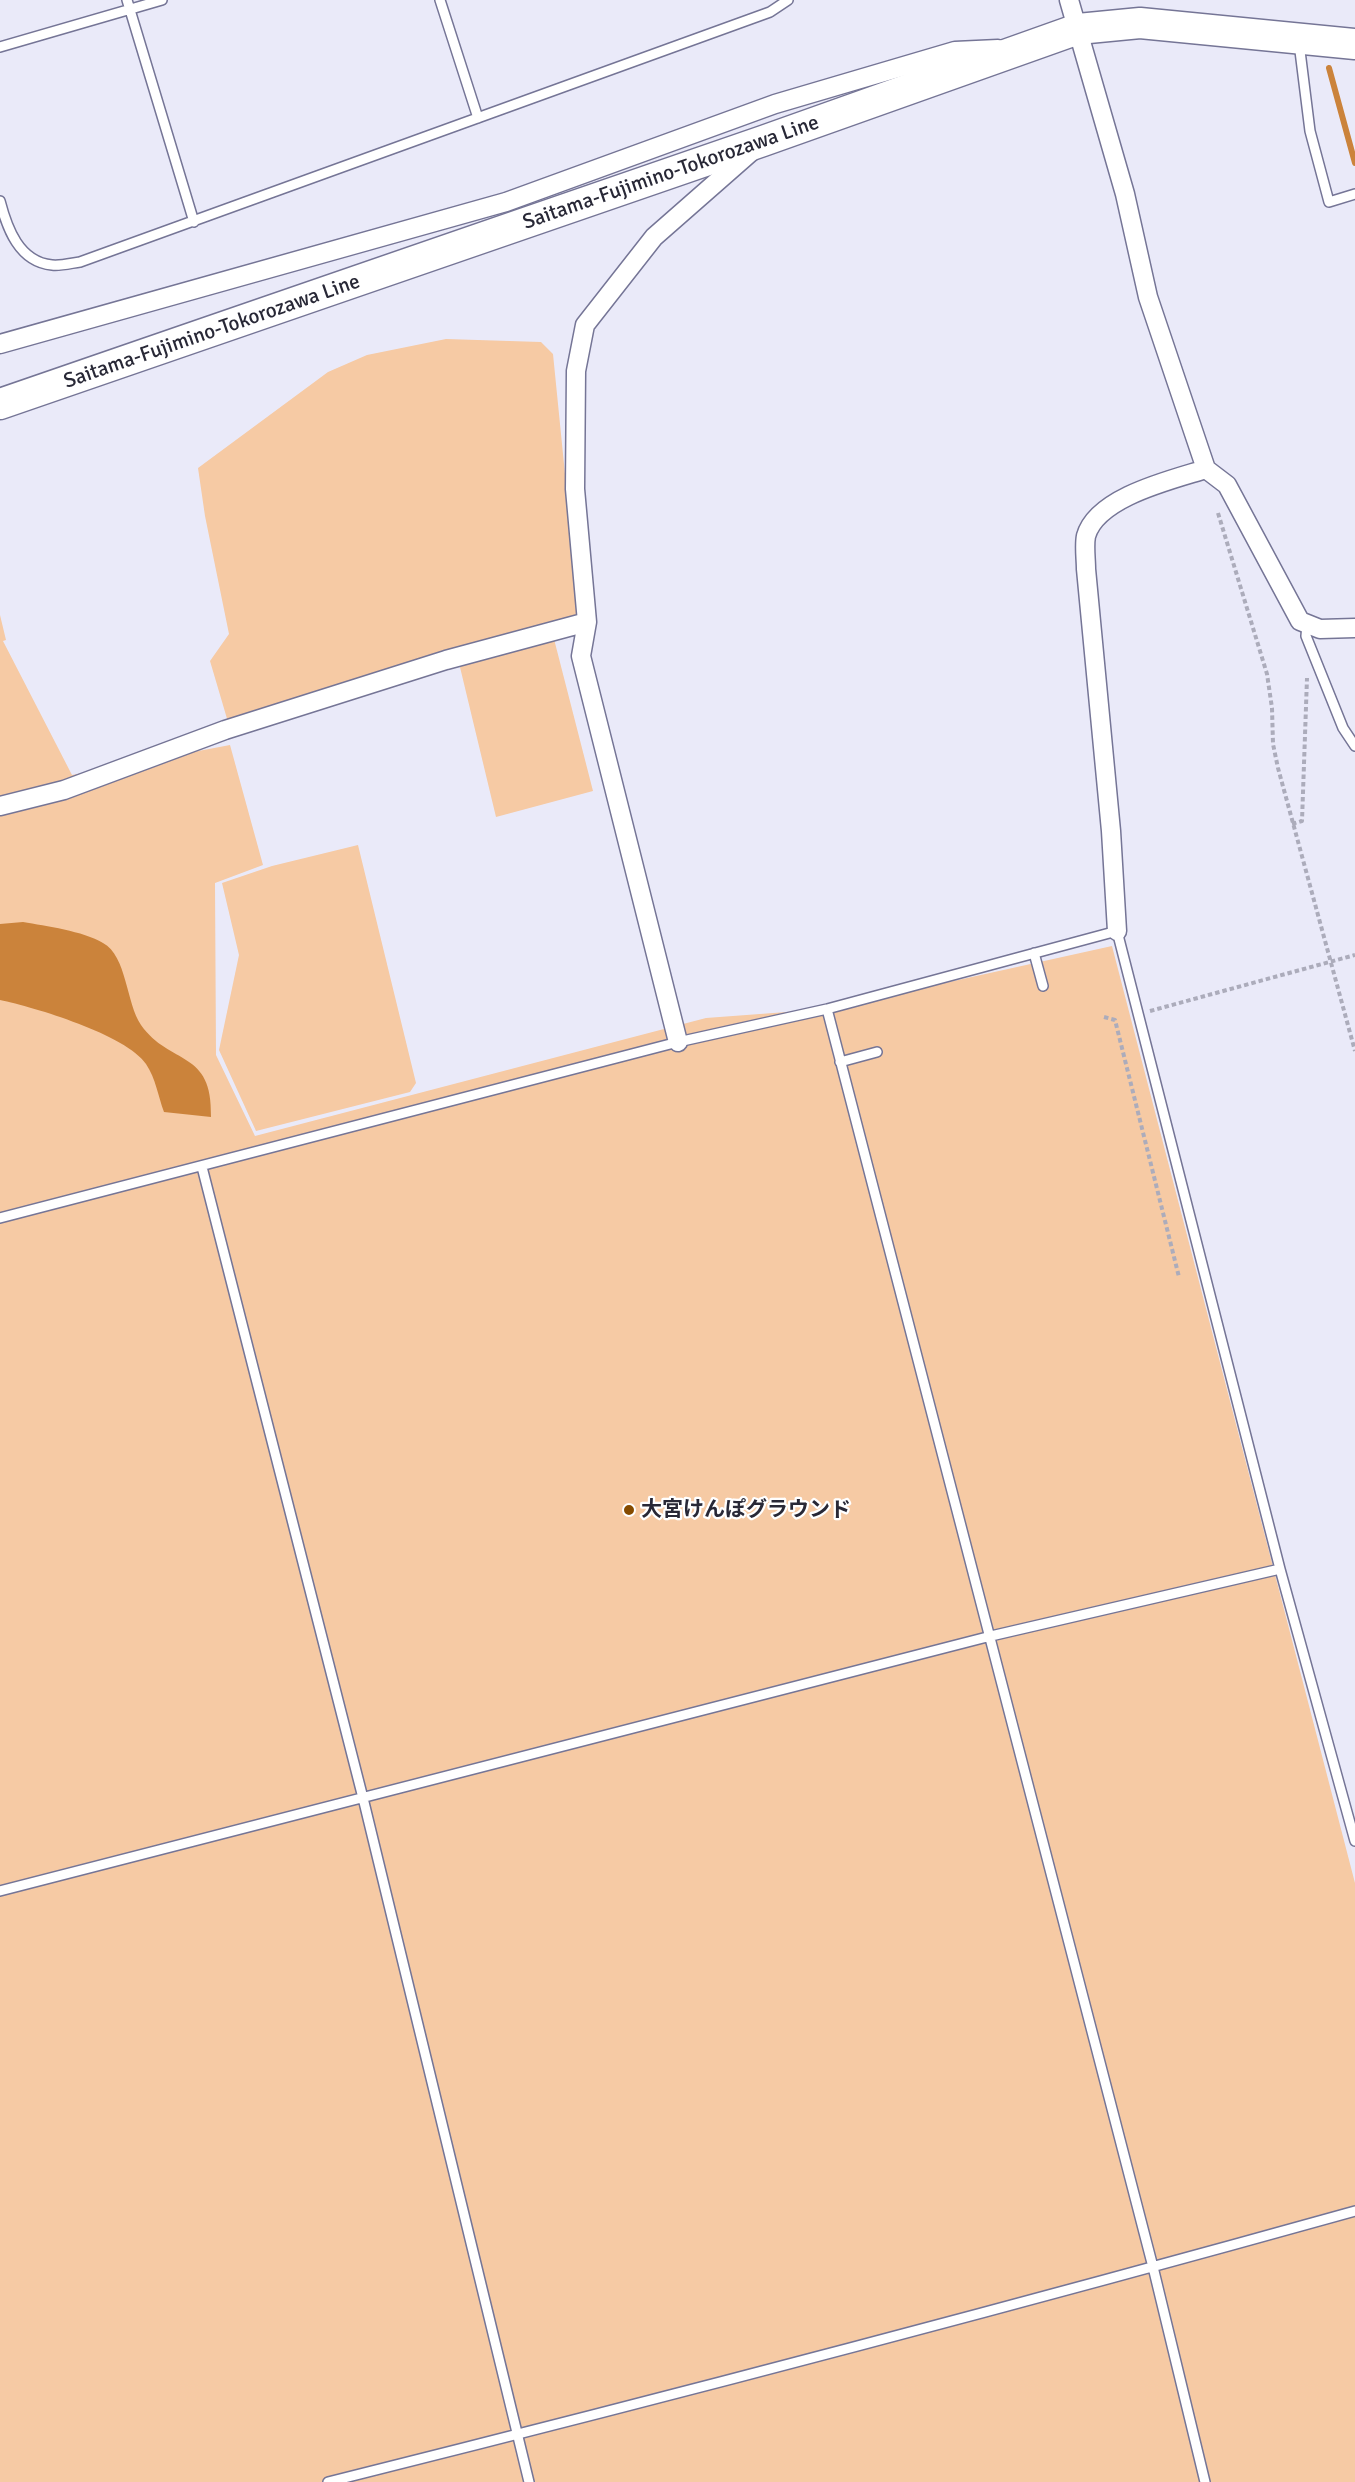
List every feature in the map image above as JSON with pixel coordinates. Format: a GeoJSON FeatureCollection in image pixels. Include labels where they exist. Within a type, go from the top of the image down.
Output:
{"type":"FeatureCollection","features":[{"type":"Feature","properties":{"kind":"main road","name":"Saitama-Fujimino-Tokorozawa Line"},"geometry":{"type":"LineString","coordinates":[[0,404],[763,141],[1078,29],[1140,23],[1355,44]]}},
{"type":"Feature","properties":{"kind":"street"},"geometry":{"type":"LineString","coordinates":[[1068,0],[1125,194],[1148,297],[1206,469],[1227,485],[1300,621],[1320,629],[1355,628]]}},
{"type":"Feature","properties":{"kind":"street"},"geometry":{"type":"LineString","coordinates":[[0,344],[506,202],[775,104],[955,51],[1024,47]]}},
{"type":"Feature","properties":{"kind":"street"},"geometry":{"type":"LineString","coordinates":[[678,1042],[581,656],[587,622],[575,489],[576,371],[585,325],[654,237],[763,141]]}},
{"type":"Feature","properties":{"kind":"street"},"geometry":{"type":"LineString","coordinates":[[1117,931],[1111,831],[1086,569],[1086,536],[1096,520],[1113,504],[1159,484],[1206,469]]}},
{"type":"Feature","properties":{"kind":"street"},"geometry":{"type":"LineString","coordinates":[[0,806],[64,790],[225,730],[446,660],[587,622]]}},
{"type":"Feature","properties":{"kind":"lane"},"geometry":{"type":"LineString","coordinates":[[0,47],[128,5],[162,0]]}},
{"type":"Feature","properties":{"kind":"lane"},"geometry":{"type":"LineString","coordinates":[[440,0],[478,118]]}},
{"type":"Feature","properties":{"kind":"lane"},"geometry":{"type":"LineString","coordinates":[[0,201],[6,224],[15,242],[32,259],[53,265],[80,262],[770,12],[783,2]]}},
{"type":"Feature","properties":{"kind":"lane"},"geometry":{"type":"LineString","coordinates":[[128,5],[194,222]]}},
{"type":"Feature","properties":{"kind":"lane"},"geometry":{"type":"LineString","coordinates":[[1298,38],[1310,131],[1329,202],[1355,195]]}},
{"type":"Feature","properties":{"kind":"lane"},"geometry":{"type":"LineString","coordinates":[[1308,625],[1306,636],[1343,728],[1355,746]]}},
{"type":"Feature","properties":{"kind":"lane"},"geometry":{"type":"LineString","coordinates":[[0,1218],[678,1042],[827,1009],[1117,931],[1280,1569],[1355,1841]]}},
{"type":"Feature","properties":{"kind":"lane"},"geometry":{"type":"LineString","coordinates":[[1034,953],[1042,986]]}},
{"type":"Feature","properties":{"kind":"lane"},"geometry":{"type":"LineString","coordinates":[[827,1009],[1153,2267],[1205,2482]]}},
{"type":"Feature","properties":{"kind":"lane"},"geometry":{"type":"LineString","coordinates":[[840,1062],[877,1052]]}},
{"type":"Feature","properties":{"kind":"lane"},"geometry":{"type":"LineString","coordinates":[[202,1167],[363,1798],[529,2482]]}},
{"type":"Feature","properties":{"kind":"lane"},"geometry":{"type":"LineString","coordinates":[[0,1890],[991,1636],[1280,1569]]}},
{"type":"Feature","properties":{"kind":"lane"},"geometry":{"type":"LineString","coordinates":[[328,2482],[517,2435],[1153,2267],[1355,2211]]}},
{"type":"Feature","properties":{"kind":"path"},"geometry":{"type":"LineString","coordinates":[[1217,509],[1267,674],[1272,708],[1273,744],[1292,824],[1355,1051]]}},
{"type":"Feature","properties":{"kind":"path"},"geometry":{"type":"LineString","coordinates":[[1292,824],[1302,821],[1308,660],[1315,658]]}},
{"type":"Feature","properties":{"kind":"path"},"geometry":{"type":"LineString","coordinates":[[1138,1014],[1355,955]]}},
{"type":"Feature","properties":{"kind":"path"},"geometry":{"type":"LineString","coordinates":[[1104,1017],[1115,1020],[1179,1277]]}},
{"type":"Feature","properties":{"kind":"shaded area"},"geometry":{"type":"Polygon","coordinates":[[[446,339],[541,342],[553,354],[579,614],[228,722],[210,661],[229,634],[205,516],[198,468],[328,372],[367,355],[446,339]]]}},
{"type":"Feature","properties":{"kind":"shaded area","name":"大宮けんぽグラウンド"},"geometry":{"type":"Polygon","coordinates":[[[0,615],[6,640],[3,641],[72,775],[230,745],[263,865],[215,883],[216,1055],[255,1136],[706,1018],[827,1009],[1112,946],[1355,1883],[1355,2482],[0,2482],[0,615]]]}},
{"type":"Feature","properties":{"kind":"shaded area"},"geometry":{"type":"Polygon","coordinates":[[[554,639],[593,791],[496,817],[459,663],[554,639]]]}},
{"type":"Feature","properties":{"kind":"shaded area"},"geometry":{"type":"Polygon","coordinates":[[[358,845],[416,1083],[410,1092],[256,1131],[219,1050],[239,955],[222,883],[272,866],[358,845]]]}},
{"type":"Feature","properties":{"kind":"shaded area"},"geometry":{"type":"Polygon","coordinates":[[[23,922],[85,935],[111,949],[122,969],[132,1005],[141,1025],[152,1038],[188,1061],[205,1080],[210,1095],[211,1117],[164,1112],[155,1082],[146,1064],[136,1053],[120,1043],[79,1024],[0,1000],[0,924],[23,922]]]}},
{"type":"Feature","properties":{"kind":"waterway"},"geometry":{"type":"LineString","coordinates":[[1329,68],[1355,163]]}},
{"type":"Feature","properties":{"kind":"place","name":"大宮けんぽグラウンド"},"geometry":{"type":"Point","coordinates":[629,1510]}}]}
